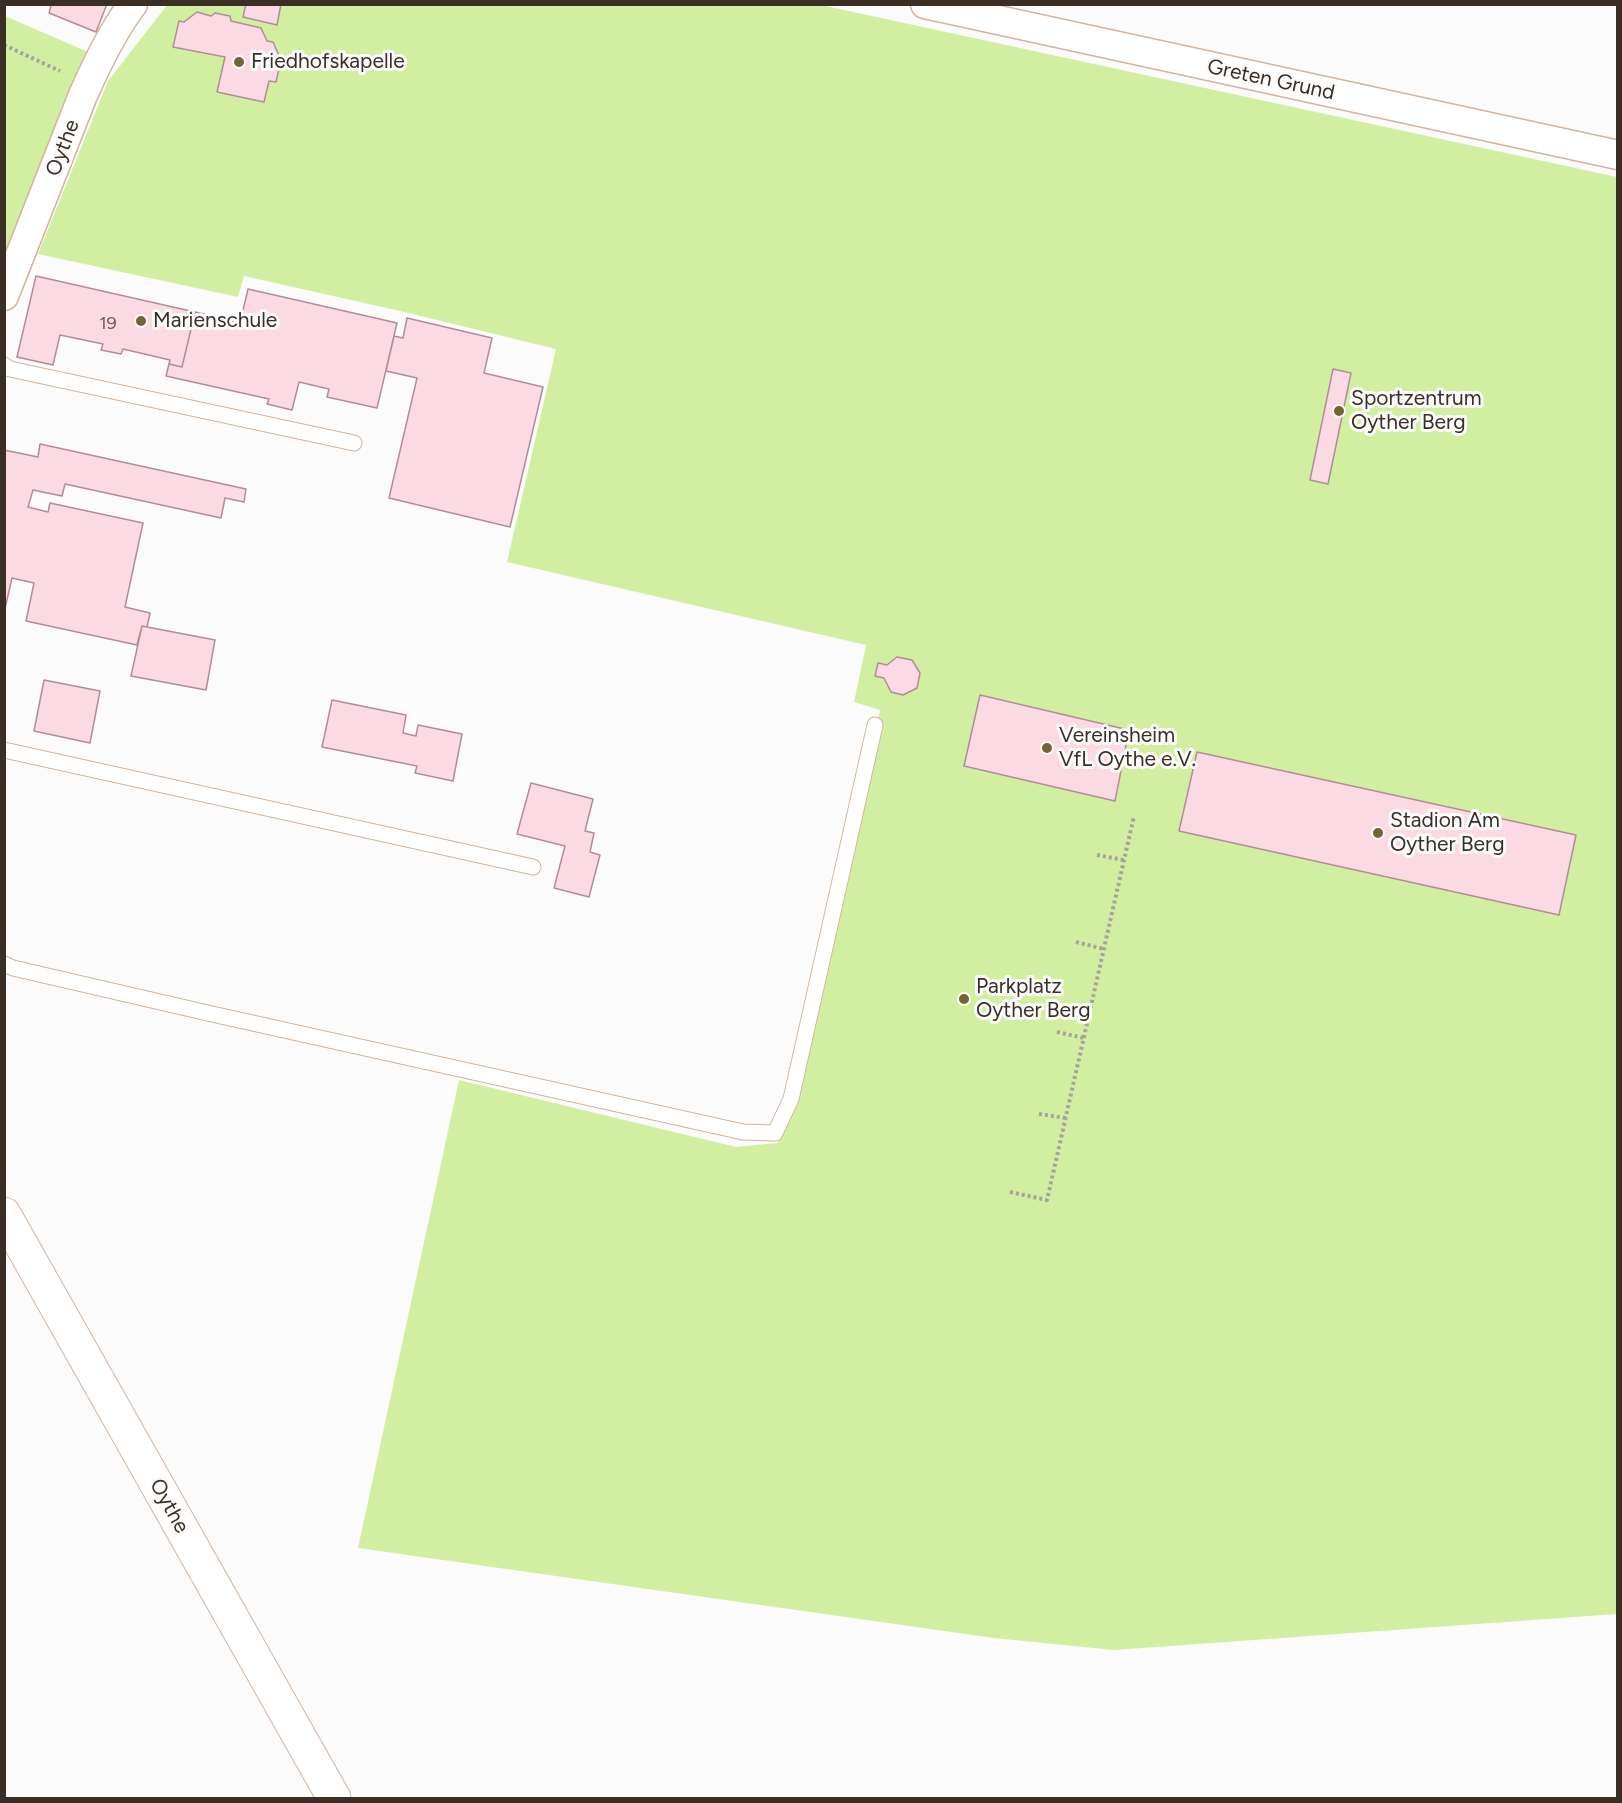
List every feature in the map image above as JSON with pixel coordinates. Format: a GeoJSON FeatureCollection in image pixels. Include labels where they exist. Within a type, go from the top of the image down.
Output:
{"type":"FeatureCollection","features":[{"type":"Feature","properties":{"kind":"main road","name":"Oythe"},"geometry":{"type":"LineString","coordinates":[[4,1214],[334,1798]]}},
{"type":"Feature","properties":{"kind":"street","name":"Oythe"},"geometry":{"type":"LineString","coordinates":[[4,296],[88,83],[123,17],[133,4]]}},
{"type":"Feature","properties":{"kind":"street","name":"Greten Grund"},"geometry":{"type":"LineString","coordinates":[[925,4],[1617,155]]}},
{"type":"Feature","properties":{"kind":"lane"},"geometry":{"type":"LineString","coordinates":[[4,365],[10,369],[354,443]]}},
{"type":"Feature","properties":{"kind":"lane"},"geometry":{"type":"LineString","coordinates":[[4,964],[212,1014],[743,1132],[775,1133],[791,1099],[875,725]]}},
{"type":"Feature","properties":{"kind":"lane"},"geometry":{"type":"LineString","coordinates":[[4,750],[533,867]]}},
{"type":"Feature","properties":{"kind":"path"},"geometry":{"type":"LineString","coordinates":[[4,45],[88,83]]}},
{"type":"Feature","properties":{"kind":"path"},"geometry":{"type":"LineString","coordinates":[[1010,1192],[1047,1200],[1134,816]]}},
{"type":"Feature","properties":{"kind":"path"},"geometry":{"type":"LineString","coordinates":[[1097,855],[1124,861]]}},
{"type":"Feature","properties":{"kind":"path"},"geometry":{"type":"LineString","coordinates":[[1076,942],[1104,949]]}},
{"type":"Feature","properties":{"kind":"path"},"geometry":{"type":"LineString","coordinates":[[1057,1032],[1084,1038]]}},
{"type":"Feature","properties":{"kind":"path"},"geometry":{"type":"LineString","coordinates":[[1039,1114],[1066,1118]]}},
{"type":"Feature","properties":{"kind":"green space"},"geometry":{"type":"Polygon","coordinates":[[[168,4],[821,5],[1617,177],[1617,1614],[1114,1650],[994,1638],[358,1548],[459,1080],[736,1147],[777,1143],[796,1104],[880,710],[854,702],[866,645],[507,562],[556,349],[244,276],[238,297],[38,254],[108,81],[168,4]]]}},
{"type":"Feature","properties":{"kind":"green space"},"geometry":{"type":"Polygon","coordinates":[[[5,16],[88,52],[5,265],[5,16]]]}},
{"type":"Feature","properties":{"kind":"building"},"geometry":{"type":"Polygon","coordinates":[[[48,4],[107,4],[96,32],[49,13],[51,6],[48,4]]]}},
{"type":"Feature","properties":{"kind":"building"},"geometry":{"type":"Polygon","coordinates":[[[246,4],[281,4],[277,25],[243,17],[246,4]]]}},
{"type":"Feature","properties":{"kind":"building"},"geometry":{"type":"Polygon","coordinates":[[[197,12],[211,16],[215,13],[230,16],[231,21],[261,28],[267,41],[273,42],[281,60],[276,82],[269,81],[264,102],[217,92],[225,57],[173,47],[179,21],[184,22],[197,12]]]}},
{"type":"Feature","properties":{"kind":"building"},"geometry":{"type":"Polygon","coordinates":[[[36,276],[195,312],[182,367],[169,364],[170,360],[123,349],[121,354],[101,350],[103,344],[60,335],[53,365],[17,357],[36,276]]]}},
{"type":"Feature","properties":{"kind":"building"},"geometry":{"type":"Polygon","coordinates":[[[248,289],[397,323],[377,408],[327,397],[329,389],[299,382],[292,410],[267,404],[269,399],[166,376],[169,364],[182,367],[195,312],[240,323],[248,289]]]}},
{"type":"Feature","properties":{"kind":"building"},"geometry":{"type":"Polygon","coordinates":[[[407,318],[492,338],[484,373],[543,387],[510,527],[389,498],[417,378],[386,371],[394,336],[403,338],[407,318]]]}},
{"type":"Feature","properties":{"kind":"building"},"geometry":{"type":"Polygon","coordinates":[[[1333,369],[1351,373],[1328,484],[1310,480],[1333,369]]]}},
{"type":"Feature","properties":{"kind":"building"},"geometry":{"type":"Polygon","coordinates":[[[40,444],[246,489],[244,502],[225,498],[221,518],[65,484],[62,496],[33,490],[28,507],[48,512],[50,503],[143,523],[125,607],[150,613],[147,627],[142,626],[137,645],[26,621],[34,583],[12,578],[4,613],[4,450],[38,457],[40,444]]]}},
{"type":"Feature","properties":{"kind":"building"},"geometry":{"type":"Polygon","coordinates":[[[142,626],[215,640],[206,690],[131,676],[142,626]]]}},
{"type":"Feature","properties":{"kind":"building"},"geometry":{"type":"Polygon","coordinates":[[[897,657],[912,660],[920,673],[917,688],[903,695],[891,692],[884,678],[875,676],[878,663],[887,665],[897,657]]]}},
{"type":"Feature","properties":{"kind":"building"},"geometry":{"type":"Polygon","coordinates":[[[44,680],[100,691],[90,743],[34,731],[44,680]]]}},
{"type":"Feature","properties":{"kind":"building","name":"Vereinsheim VfL Oythe e.V."},"geometry":{"type":"Polygon","coordinates":[[[980,695],[1129,730],[1115,801],[964,766],[980,695]]]}},
{"type":"Feature","properties":{"kind":"building"},"geometry":{"type":"Polygon","coordinates":[[[332,700],[406,715],[403,733],[416,736],[418,725],[462,734],[453,781],[415,773],[417,766],[322,747],[332,700]]]}},
{"type":"Feature","properties":{"kind":"building","name":"Stadion Am Oyther Berg"},"geometry":{"type":"Polygon","coordinates":[[[1197,752],[1576,835],[1559,915],[1179,831],[1197,752]]]}},
{"type":"Feature","properties":{"kind":"building"},"geometry":{"type":"Polygon","coordinates":[[[531,783],[593,799],[585,831],[594,833],[590,852],[600,855],[589,897],[554,888],[565,846],[517,834],[531,783]]]}},
{"type":"Feature","properties":{"kind":"place","name":"Friedhofskapelle"},"geometry":{"type":"Point","coordinates":[239,62]}},
{"type":"Feature","properties":{"kind":"place","name":"Marienschule"},"geometry":{"type":"Point","coordinates":[141,321]}},
{"type":"Feature","properties":{"kind":"place","name":"Sportzentrum Oyther Berg"},"geometry":{"type":"Point","coordinates":[1339,411]}},
{"type":"Feature","properties":{"kind":"place","name":"Vereinsheim VfL Oythe e.V."},"geometry":{"type":"Point","coordinates":[1047,748]}},
{"type":"Feature","properties":{"kind":"place","name":"Stadion Am Oyther Berg"},"geometry":{"type":"Point","coordinates":[1378,833]}},
{"type":"Feature","properties":{"kind":"place","name":"Parkplatz Oyther Berg"},"geometry":{"type":"Point","coordinates":[964,999]}}]}
